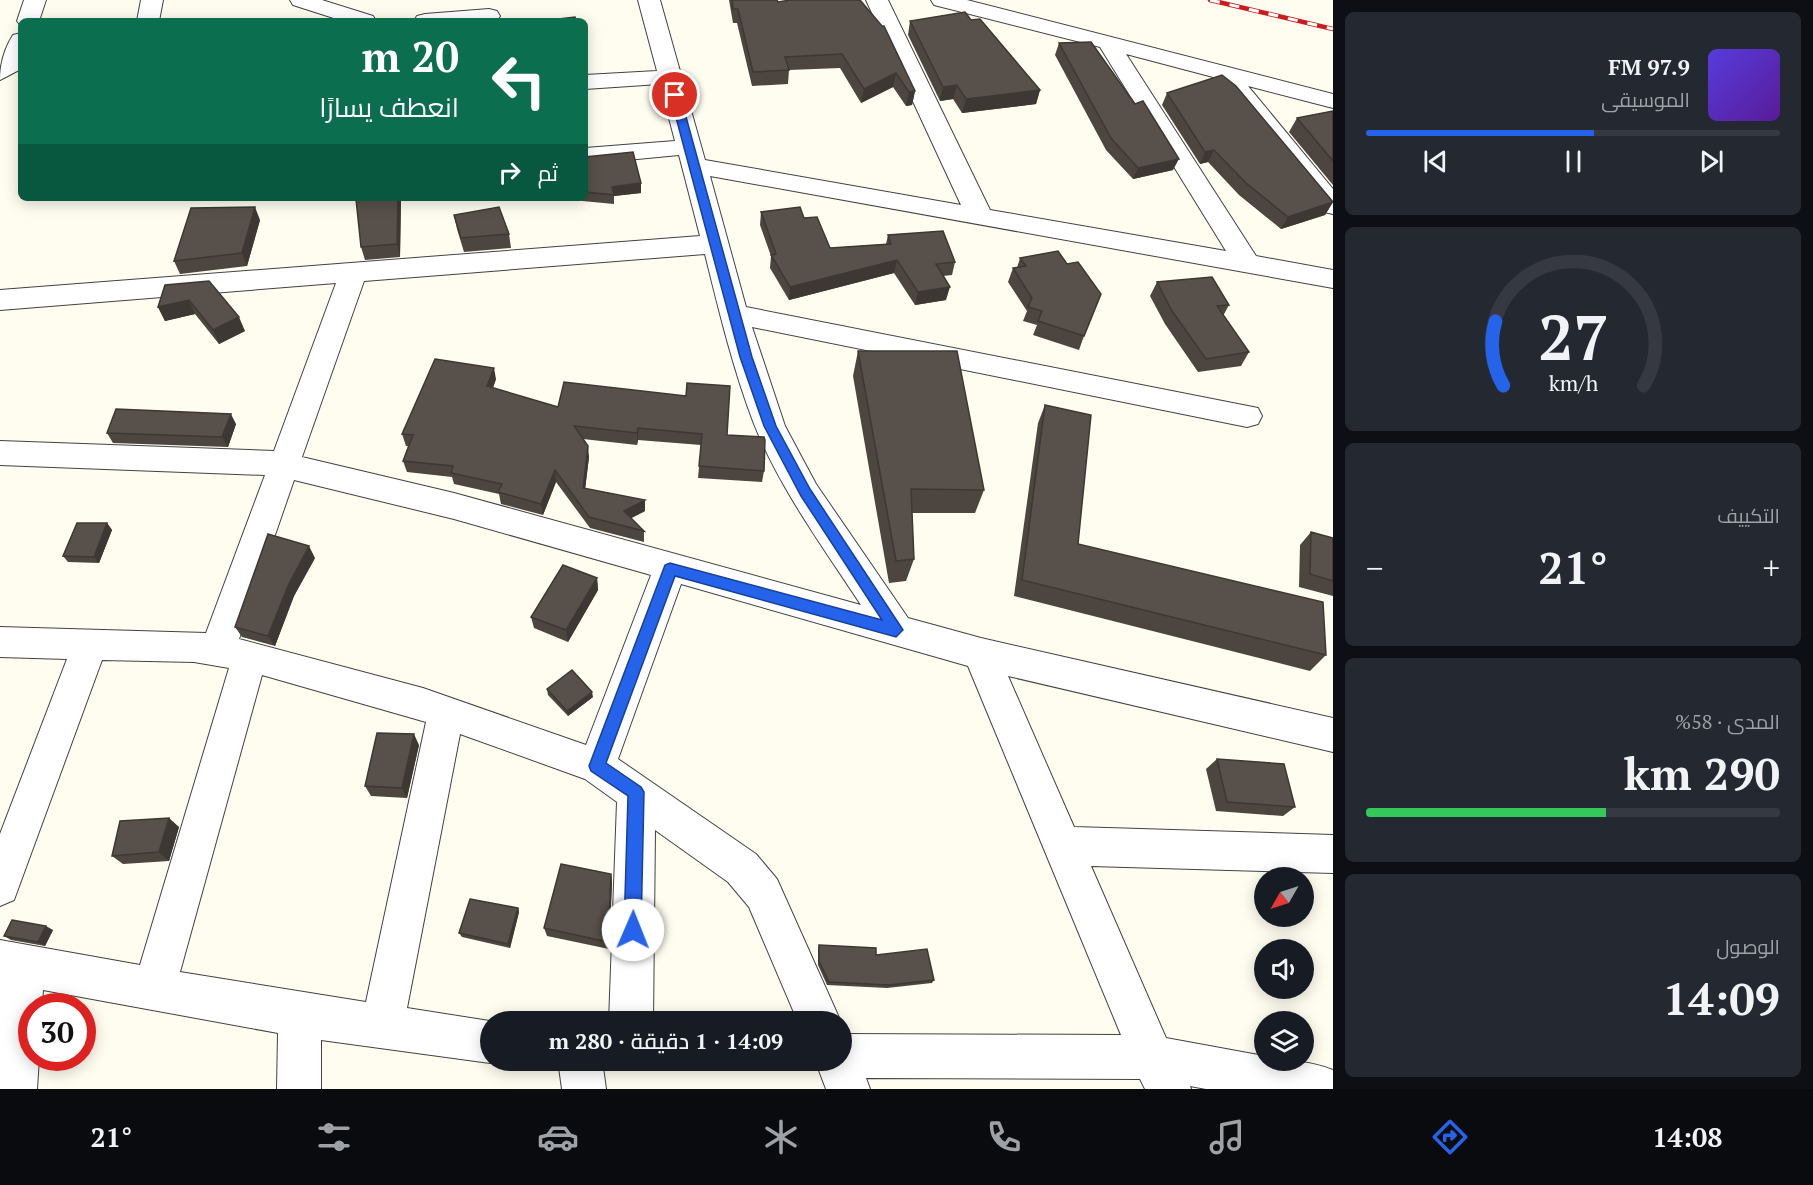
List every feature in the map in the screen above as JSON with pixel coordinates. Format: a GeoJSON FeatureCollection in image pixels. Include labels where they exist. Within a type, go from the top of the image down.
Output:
{"type":"FeatureCollection","features":[{"type":"Feature","properties":{"kind":"street"},"geometry":{"type":"LineString","coordinates":[[29,18],[35,0]]}},
{"type":"Feature","properties":{"kind":"street"},"geometry":{"type":"LineString","coordinates":[[149,18],[152,0]]}},
{"type":"Feature","properties":{"kind":"street"},"geometry":{"type":"LineString","coordinates":[[649,0],[734,314],[770,426],[805,493],[896,630]]}},
{"type":"Feature","properties":{"kind":"street"},"geometry":{"type":"LineString","coordinates":[[876,0],[980,217]]}},
{"type":"Feature","properties":{"kind":"street"},"geometry":{"type":"LineString","coordinates":[[942,0],[1333,101]]}},
{"type":"Feature","properties":{"kind":"street"},"geometry":{"type":"LineString","coordinates":[[315,2],[357,18]]}},
{"type":"Feature","properties":{"kind":"street"},"geometry":{"type":"LineString","coordinates":[[446,18],[489,12]]}},
{"type":"Feature","properties":{"kind":"street"},"geometry":{"type":"LineString","coordinates":[[1108,43],[1247,263]]}},
{"type":"Feature","properties":{"kind":"street"},"geometry":{"type":"LineString","coordinates":[[11,68],[18,48]]}},
{"type":"Feature","properties":{"kind":"street"},"geometry":{"type":"LineString","coordinates":[[1225,73],[1333,206]]}},
{"type":"Feature","properties":{"kind":"street"},"geometry":{"type":"LineString","coordinates":[[588,81],[670,77]]}},
{"type":"Feature","properties":{"kind":"street"},"geometry":{"type":"LineString","coordinates":[[588,156],[692,157],[980,217],[1333,279]]}},
{"type":"Feature","properties":{"kind":"street"},"geometry":{"type":"LineString","coordinates":[[0,300],[715,244]]}},
{"type":"Feature","properties":{"kind":"street"},"geometry":{"type":"LineString","coordinates":[[154,989],[233,654],[284,465],[353,273]]}},
{"type":"Feature","properties":{"kind":"street"},"geometry":{"type":"LineString","coordinates":[[734,314],[1247,416]]}},
{"type":"Feature","properties":{"kind":"street"},"geometry":{"type":"LineString","coordinates":[[0,453],[284,465],[454,506],[670,569],[981,654],[1333,735]]}},
{"type":"Feature","properties":{"kind":"street"},"geometry":{"type":"LineString","coordinates":[[597,766],[670,569]]}},
{"type":"Feature","properties":{"kind":"street"},"geometry":{"type":"LineString","coordinates":[[0,642],[194,647],[233,654],[446,712],[597,766],[742,868],[763,893],[815,1011]]}},
{"type":"Feature","properties":{"kind":"street"},"geometry":{"type":"LineString","coordinates":[[0,886],[91,643]]}},
{"type":"Feature","properties":{"kind":"street"},"geometry":{"type":"LineString","coordinates":[[981,654],[1160,1073]]}},
{"type":"Feature","properties":{"kind":"street"},"geometry":{"type":"LineString","coordinates":[[382,1027],[446,712]]}},
{"type":"Feature","properties":{"kind":"street"},"geometry":{"type":"LineString","coordinates":[[631,1011],[636,792]]}},
{"type":"Feature","properties":{"kind":"street"},"geometry":{"type":"LineString","coordinates":[[1062,846],[1333,854]]}},
{"type":"Feature","properties":{"kind":"street"},"geometry":{"type":"LineString","coordinates":[[15,1089],[11,963],[300,1016],[480,1040]]}},
{"type":"Feature","properties":{"kind":"street"},"geometry":{"type":"LineString","coordinates":[[299,1089],[300,1016]]}},
{"type":"Feature","properties":{"kind":"street"},"geometry":{"type":"LineString","coordinates":[[852,1057],[1160,1073],[1325,1089]]}},
{"type":"Feature","properties":{"kind":"street"},"geometry":{"type":"LineString","coordinates":[[582,1071],[584,1089]]}},
{"type":"Feature","properties":{"kind":"street"},"geometry":{"type":"LineString","coordinates":[[841,1071],[848,1089]]}},
{"type":"Feature","properties":{"kind":"building"},"geometry":{"type":"Polygon","coordinates":[[[732,0],[777,0],[778,2],[860,0],[884,26],[915,91],[909,92],[896,73],[864,89],[842,54],[785,57],[789,70],[753,72],[738,9],[733,9],[732,0]]]}},
{"type":"Feature","properties":{"kind":"building"},"geometry":{"type":"Polygon","coordinates":[[[965,12],[971,20],[980,19],[1040,90],[966,99],[957,85],[943,87],[910,21],[965,12]]]}},
{"type":"Feature","properties":{"kind":"building"},"geometry":{"type":"Polygon","coordinates":[[[1091,42],[1135,104],[1143,101],[1179,159],[1138,168],[1111,138],[1059,43],[1091,42]]]}},
{"type":"Feature","properties":{"kind":"building"},"geometry":{"type":"Polygon","coordinates":[[[1222,75],[1236,86],[1333,202],[1288,217],[1246,183],[1214,150],[1205,152],[1167,93],[1222,75]]]}},
{"type":"Feature","properties":{"kind":"building"},"geometry":{"type":"Polygon","coordinates":[[[1333,111],[1333,161],[1297,118],[1333,111]]]}},
{"type":"Feature","properties":{"kind":"building"},"geometry":{"type":"Polygon","coordinates":[[[633,152],[641,183],[612,187],[614,195],[588,192],[588,157],[633,152]]]}},
{"type":"Feature","properties":{"kind":"building"},"geometry":{"type":"Polygon","coordinates":[[[356,201],[398,201],[397,244],[361,247],[356,201]]]}},
{"type":"Feature","properties":{"kind":"building"},"geometry":{"type":"Polygon","coordinates":[[[255,207],[242,253],[174,261],[191,208],[255,207]]]}},
{"type":"Feature","properties":{"kind":"building"},"geometry":{"type":"Polygon","coordinates":[[[499,207],[509,234],[461,238],[454,215],[499,207]]]}},
{"type":"Feature","properties":{"kind":"building"},"geometry":{"type":"Polygon","coordinates":[[[800,207],[804,218],[817,217],[830,248],[891,244],[888,235],[943,231],[955,262],[936,264],[950,287],[918,292],[897,260],[790,287],[771,255],[776,254],[761,212],[800,207]]]}},
{"type":"Feature","properties":{"kind":"building"},"geometry":{"type":"Polygon","coordinates":[[[1058,251],[1067,264],[1078,262],[1101,294],[1084,336],[1038,321],[1042,311],[1028,307],[1032,298],[1013,268],[1026,266],[1020,258],[1058,251]]]}},
{"type":"Feature","properties":{"kind":"building"},"geometry":{"type":"Polygon","coordinates":[[[1212,277],[1229,305],[1217,306],[1249,352],[1206,359],[1172,311],[1157,282],[1212,277]]]}},
{"type":"Feature","properties":{"kind":"building"},"geometry":{"type":"Polygon","coordinates":[[[209,281],[239,317],[213,330],[189,300],[158,307],[165,285],[209,281]]]}},
{"type":"Feature","properties":{"kind":"building"},"geometry":{"type":"Polygon","coordinates":[[[858,351],[957,351],[984,490],[911,489],[914,559],[896,561],[858,351]]]}},
{"type":"Feature","properties":{"kind":"building"},"geometry":{"type":"Polygon","coordinates":[[[435,359],[494,368],[487,386],[558,407],[564,382],[686,396],[687,383],[730,386],[727,435],[764,437],[764,471],[699,466],[702,434],[638,428],[637,433],[574,426],[588,446],[583,488],[645,500],[624,511],[644,531],[589,517],[555,470],[541,504],[498,492],[502,484],[451,473],[453,466],[403,461],[413,435],[402,434],[435,359]]]}},
{"type":"Feature","properties":{"kind":"building"},"geometry":{"type":"Polygon","coordinates":[[[1045,405],[1091,415],[1078,544],[1323,602],[1326,655],[1022,580],[1045,405]]]}},
{"type":"Feature","properties":{"kind":"building"},"geometry":{"type":"Polygon","coordinates":[[[116,409],[231,414],[222,437],[107,433],[116,409]]]}},
{"type":"Feature","properties":{"kind":"building"},"geometry":{"type":"Polygon","coordinates":[[[77,523],[107,523],[94,557],[63,556],[77,523]]]}},
{"type":"Feature","properties":{"kind":"building"},"geometry":{"type":"Polygon","coordinates":[[[1311,532],[1333,538],[1333,581],[1310,574],[1311,532]]]}},
{"type":"Feature","properties":{"kind":"building"},"geometry":{"type":"Polygon","coordinates":[[[268,534],[309,546],[288,586],[268,636],[235,627],[268,534]]]}},
{"type":"Feature","properties":{"kind":"building"},"geometry":{"type":"Polygon","coordinates":[[[563,565],[597,578],[566,630],[531,617],[563,565]]]}},
{"type":"Feature","properties":{"kind":"building"},"geometry":{"type":"Polygon","coordinates":[[[572,670],[592,692],[567,711],[547,689],[572,670]]]}},
{"type":"Feature","properties":{"kind":"building"},"geometry":{"type":"Polygon","coordinates":[[[377,733],[414,734],[402,788],[365,786],[377,733]]]}},
{"type":"Feature","properties":{"kind":"building"},"geometry":{"type":"Polygon","coordinates":[[[1217,759],[1284,764],[1295,807],[1227,802],[1217,759]]]}},
{"type":"Feature","properties":{"kind":"building"},"geometry":{"type":"Polygon","coordinates":[[[169,818],[159,852],[112,856],[120,821],[169,818]]]}},
{"type":"Feature","properties":{"kind":"building"},"geometry":{"type":"Polygon","coordinates":[[[561,864],[611,874],[608,942],[544,928],[561,864]]]}},
{"type":"Feature","properties":{"kind":"building"},"geometry":{"type":"Polygon","coordinates":[[[470,899],[518,908],[508,944],[459,933],[470,899]]]}},
{"type":"Feature","properties":{"kind":"building"},"geometry":{"type":"Polygon","coordinates":[[[12,920],[46,926],[38,942],[4,936],[12,920]]]}},
{"type":"Feature","properties":{"kind":"building"},"geometry":{"type":"Polygon","coordinates":[[[819,945],[876,948],[876,955],[927,949],[934,980],[889,985],[829,982],[819,961],[819,945]]]}},
{"type":"Feature","properties":{"kind":"railway"},"geometry":{"type":"LineString","coordinates":[[1210,0],[1333,29]]}},
{"type":"Feature","properties":{"kind":"route"},"geometry":{"type":"LineString","coordinates":[[633,930],[636,792],[597,766],[670,569],[896,630],[805,493],[770,426],[746,357],[675,95]]}}]}
